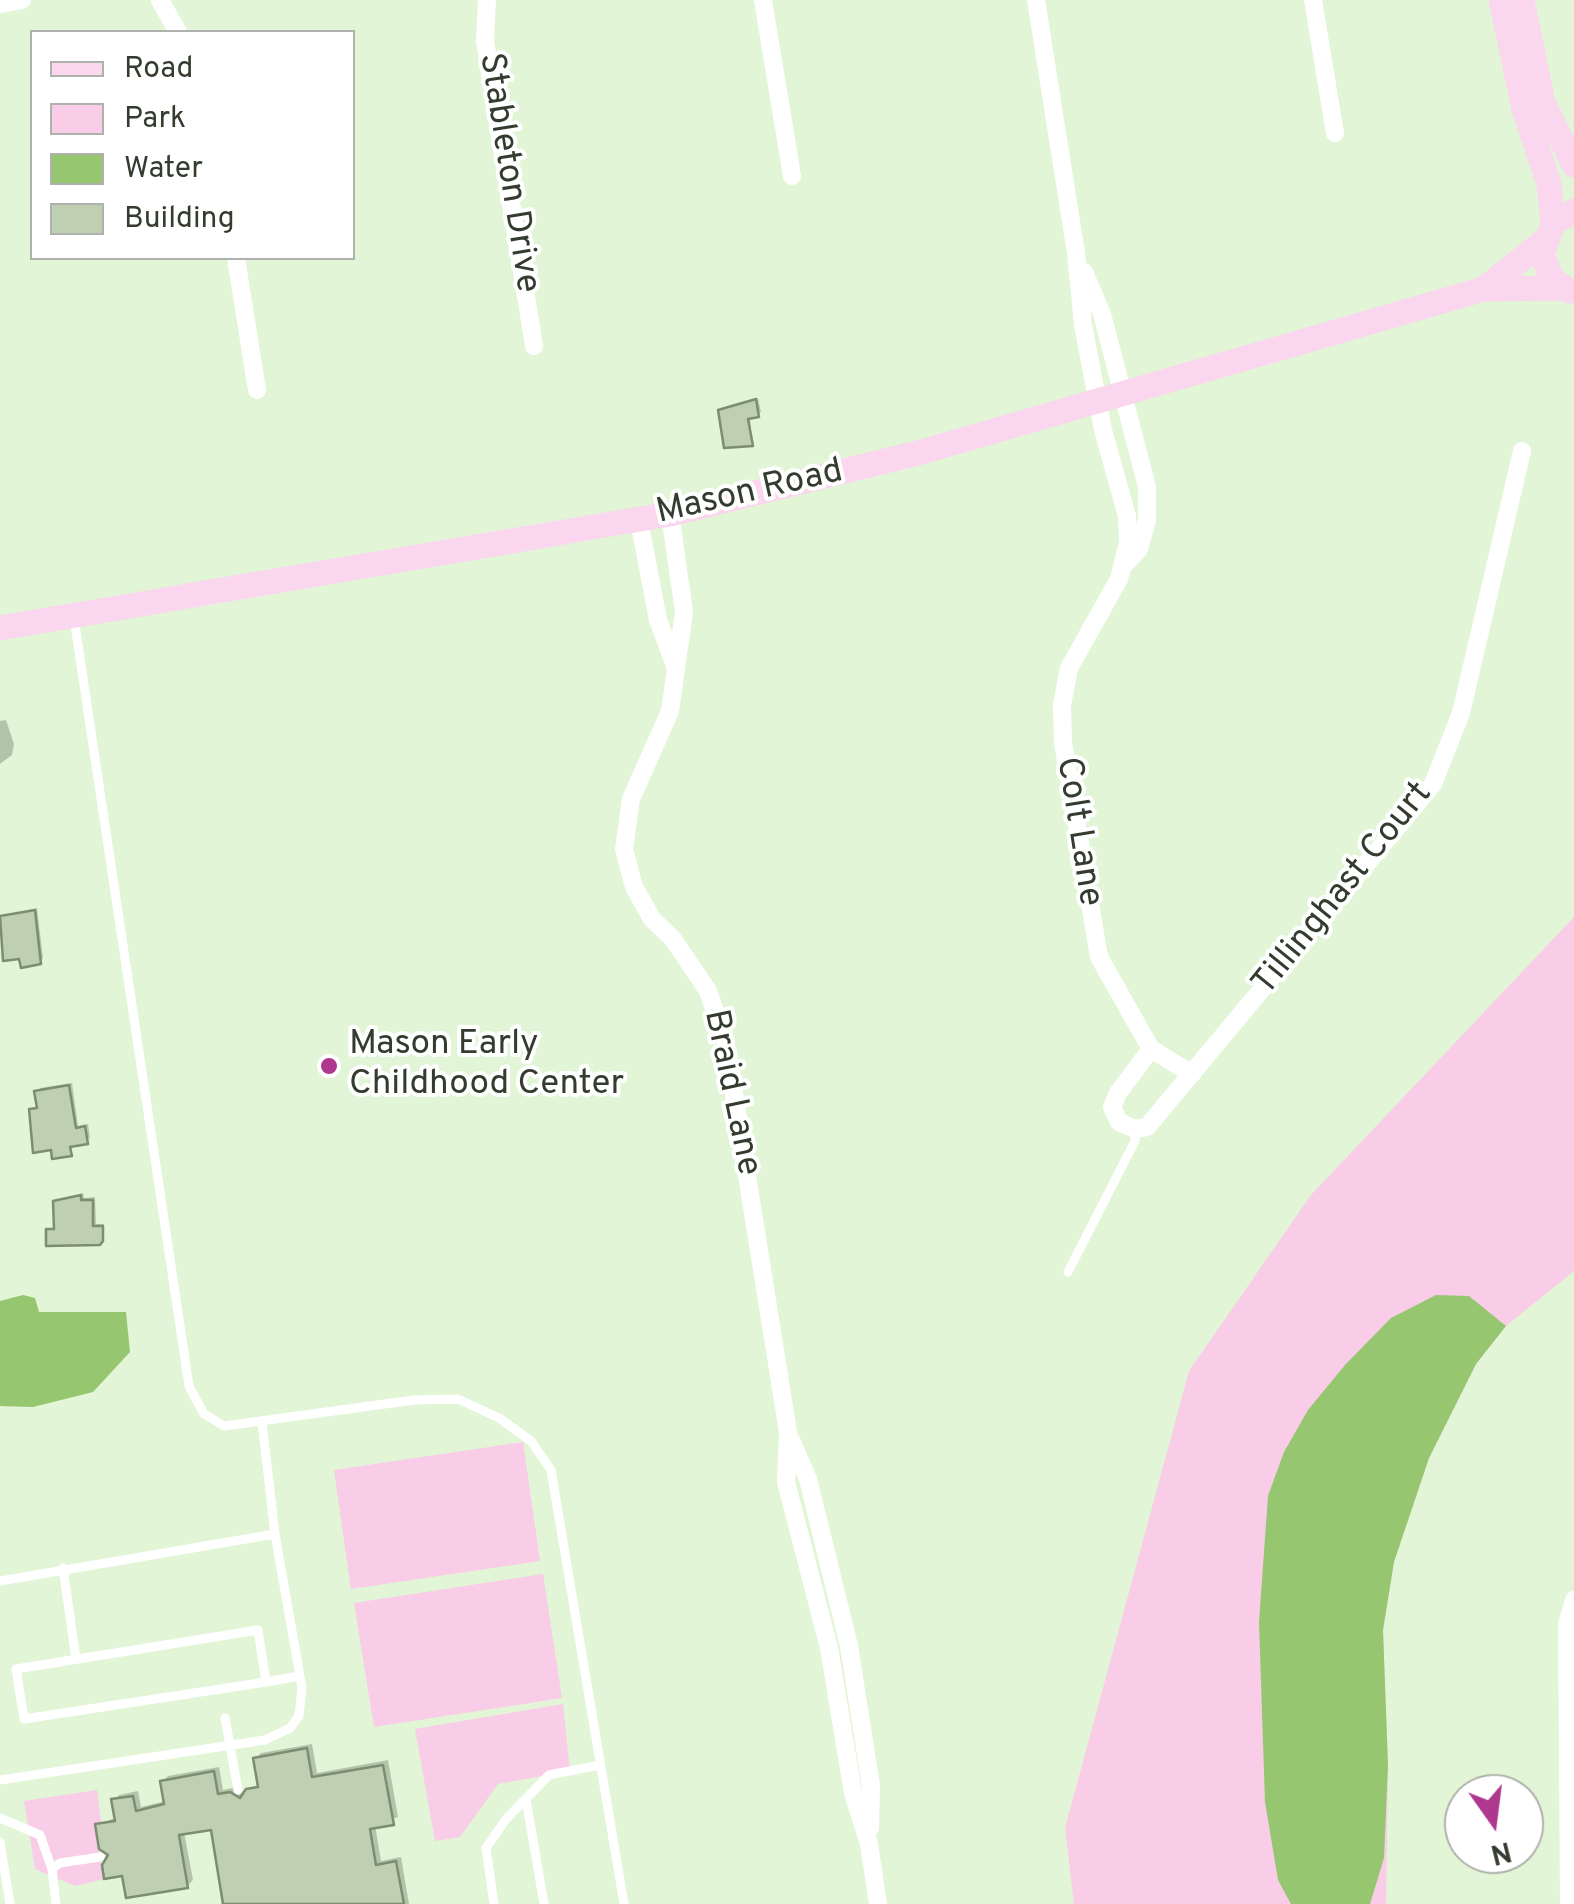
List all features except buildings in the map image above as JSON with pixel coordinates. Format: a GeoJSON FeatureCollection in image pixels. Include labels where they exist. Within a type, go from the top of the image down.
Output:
{"type":"FeatureCollection","features":[{"type":"Feature","properties":{"kind":"main road"},"geometry":{"type":"LineString","coordinates":[[1501,0],[1524,109],[1550,184],[1557,225],[1545,268],[1568,290]]}},
{"type":"Feature","properties":{"kind":"main road"},"geometry":{"type":"LineString","coordinates":[[1522,0],[1543,103],[1574,165]]}},
{"type":"Feature","properties":{"kind":"main road","name":"Mason Road"},"geometry":{"type":"LineString","coordinates":[[1484,289],[1557,225]]}},
{"type":"Feature","properties":{"kind":"main road","name":"Mason Road"},"geometry":{"type":"LineString","coordinates":[[0,628],[670,514],[887,461],[1484,289],[1568,290]]}},
{"type":"Feature","properties":{"kind":"street"},"geometry":{"type":"LineString","coordinates":[[0,4],[22,0]]}},
{"type":"Feature","properties":{"kind":"street"},"geometry":{"type":"LineString","coordinates":[[160,0],[177,30]]}},
{"type":"Feature","properties":{"kind":"street","name":"Stableton Drive"},"geometry":{"type":"LineString","coordinates":[[488,0],[485,42],[534,346]]}},
{"type":"Feature","properties":{"kind":"street"},"geometry":{"type":"LineString","coordinates":[[764,0],[792,176]]}},
{"type":"Feature","properties":{"kind":"street"},"geometry":{"type":"LineString","coordinates":[[1036,0],[1076,254]]}},
{"type":"Feature","properties":{"kind":"street"},"geometry":{"type":"LineString","coordinates":[[1313,0],[1335,133]]}},
{"type":"Feature","properties":{"kind":"street","name":"Colt Lane"},"geometry":{"type":"LineString","coordinates":[[1076,254],[1102,314],[1124,395],[1146,487],[1147,520],[1139,549],[1123,567],[1069,668],[1062,731],[1098,957],[1150,1049],[1192,1074]]}},
{"type":"Feature","properties":{"kind":"street","name":"Colt Lane"},"geometry":{"type":"LineString","coordinates":[[1076,254],[1083,325],[1127,516],[1123,567]]}},
{"type":"Feature","properties":{"kind":"street"},"geometry":{"type":"LineString","coordinates":[[236,260],[258,390]]}},
{"type":"Feature","properties":{"kind":"street","name":"Tillinghast Court"},"geometry":{"type":"LineString","coordinates":[[1134,1129],[1147,1127],[1411,815],[1439,772],[1462,713],[1522,451]]}},
{"type":"Feature","properties":{"kind":"street","name":"Braid Lane"},"geometry":{"type":"LineString","coordinates":[[670,514],[684,612],[670,711],[631,799],[624,850],[634,887],[652,919],[673,939],[708,991],[726,1044],[788,1432],[786,1482],[829,1648],[853,1793],[869,1844],[878,1904]]}},
{"type":"Feature","properties":{"kind":"street"},"geometry":{"type":"LineString","coordinates":[[639,520],[658,620],[676,667]]}},
{"type":"Feature","properties":{"kind":"street"},"geometry":{"type":"LineString","coordinates":[[1134,1129],[1120,1122],[1112,1108],[1118,1093],[1150,1049]]}},
{"type":"Feature","properties":{"kind":"street","name":"Braid Lane"},"geometry":{"type":"LineString","coordinates":[[788,1432],[808,1479],[848,1646],[871,1786],[869,1844]]}},
{"type":"Feature","properties":{"kind":"street"},"geometry":{"type":"LineString","coordinates":[[1569,1904],[1567,1624],[1574,1600]]}},
{"type":"Feature","properties":{"kind":"lane"},"geometry":{"type":"LineString","coordinates":[[74,616],[190,1386],[204,1414],[224,1426],[414,1400],[458,1399],[499,1418],[531,1442],[551,1470],[624,1904]]}},
{"type":"Feature","properties":{"kind":"lane"},"geometry":{"type":"LineString","coordinates":[[1068,1272],[1135,1141],[1134,1129]]}},
{"type":"Feature","properties":{"kind":"lane"},"geometry":{"type":"LineString","coordinates":[[0,1780],[266,1740],[290,1728],[300,1716],[300,1676],[275,1534],[262,1422]]}},
{"type":"Feature","properties":{"kind":"lane"},"geometry":{"type":"LineString","coordinates":[[0,1581],[275,1534]]}},
{"type":"Feature","properties":{"kind":"lane"},"geometry":{"type":"LineString","coordinates":[[63,1568],[76,1659]]}},
{"type":"Feature","properties":{"kind":"lane"},"geometry":{"type":"LineString","coordinates":[[266,1682],[258,1630],[16,1668],[24,1720],[266,1682],[300,1676]]}},
{"type":"Feature","properties":{"kind":"lane"},"geometry":{"type":"LineString","coordinates":[[829,1648],[848,1646]]}},
{"type":"Feature","properties":{"kind":"lane"},"geometry":{"type":"LineString","coordinates":[[225,1718],[238,1790]]}},
{"type":"Feature","properties":{"kind":"lane"},"geometry":{"type":"LineString","coordinates":[[494,1904],[486,1848],[549,1775],[600,1765]]}},
{"type":"Feature","properties":{"kind":"lane"},"geometry":{"type":"LineString","coordinates":[[526,1798],[544,1904]]}},
{"type":"Feature","properties":{"kind":"lane"},"geometry":{"type":"LineString","coordinates":[[0,1818],[40,1835],[52,1869],[56,1904]]}},
{"type":"Feature","properties":{"kind":"lane"},"geometry":{"type":"LineString","coordinates":[[0,1842],[10,1904]]}},
{"type":"Feature","properties":{"kind":"lane"},"geometry":{"type":"LineString","coordinates":[[52,1869],[60,1863],[100,1857]]}},
{"type":"Feature","properties":{"kind":"green space"},"geometry":{"type":"Polygon","coordinates":[[[1574,917],[1574,1271],[1506,1326],[1476,1364],[1429,1458],[1394,1561],[1383,1630],[1388,1765],[1386,1904],[1074,1904],[1065,1828],[1189,1371],[1311,1195],[1574,917]]]}},
{"type":"Feature","properties":{"kind":"green space"},"geometry":{"type":"Polygon","coordinates":[[[523,1442],[540,1561],[351,1589],[334,1470],[523,1442]]]}},
{"type":"Feature","properties":{"kind":"green space"},"geometry":{"type":"Polygon","coordinates":[[[543,1574],[562,1698],[374,1727],[354,1603],[543,1574]]]}},
{"type":"Feature","properties":{"kind":"green space"},"geometry":{"type":"Polygon","coordinates":[[[563,1704],[570,1771],[498,1784],[460,1837],[435,1841],[415,1729],[563,1704]]]}},
{"type":"Feature","properties":{"kind":"green space"},"geometry":{"type":"Polygon","coordinates":[[[97,1790],[101,1823],[95,1825],[104,1879],[75,1886],[35,1869],[24,1801],[97,1790]]]}},
{"type":"Feature","properties":{"kind":"water"},"geometry":{"type":"Polygon","coordinates":[[[23,1295],[35,1298],[39,1312],[126,1312],[130,1352],[93,1392],[33,1407],[0,1406],[0,1301],[23,1295]]]}},
{"type":"Feature","properties":{"kind":"water"},"geometry":{"type":"Polygon","coordinates":[[[1436,1295],[1469,1296],[1506,1326],[1476,1364],[1429,1458],[1394,1562],[1383,1630],[1388,1765],[1384,1858],[1370,1904],[1291,1904],[1278,1880],[1265,1802],[1259,1622],[1268,1496],[1284,1452],[1308,1410],[1345,1365],[1391,1318],[1436,1295]]]}},
{"type":"Feature","properties":{"kind":"place","name":"Mason Early Childhood Center"},"geometry":{"type":"Point","coordinates":[329,1066]}}]}
